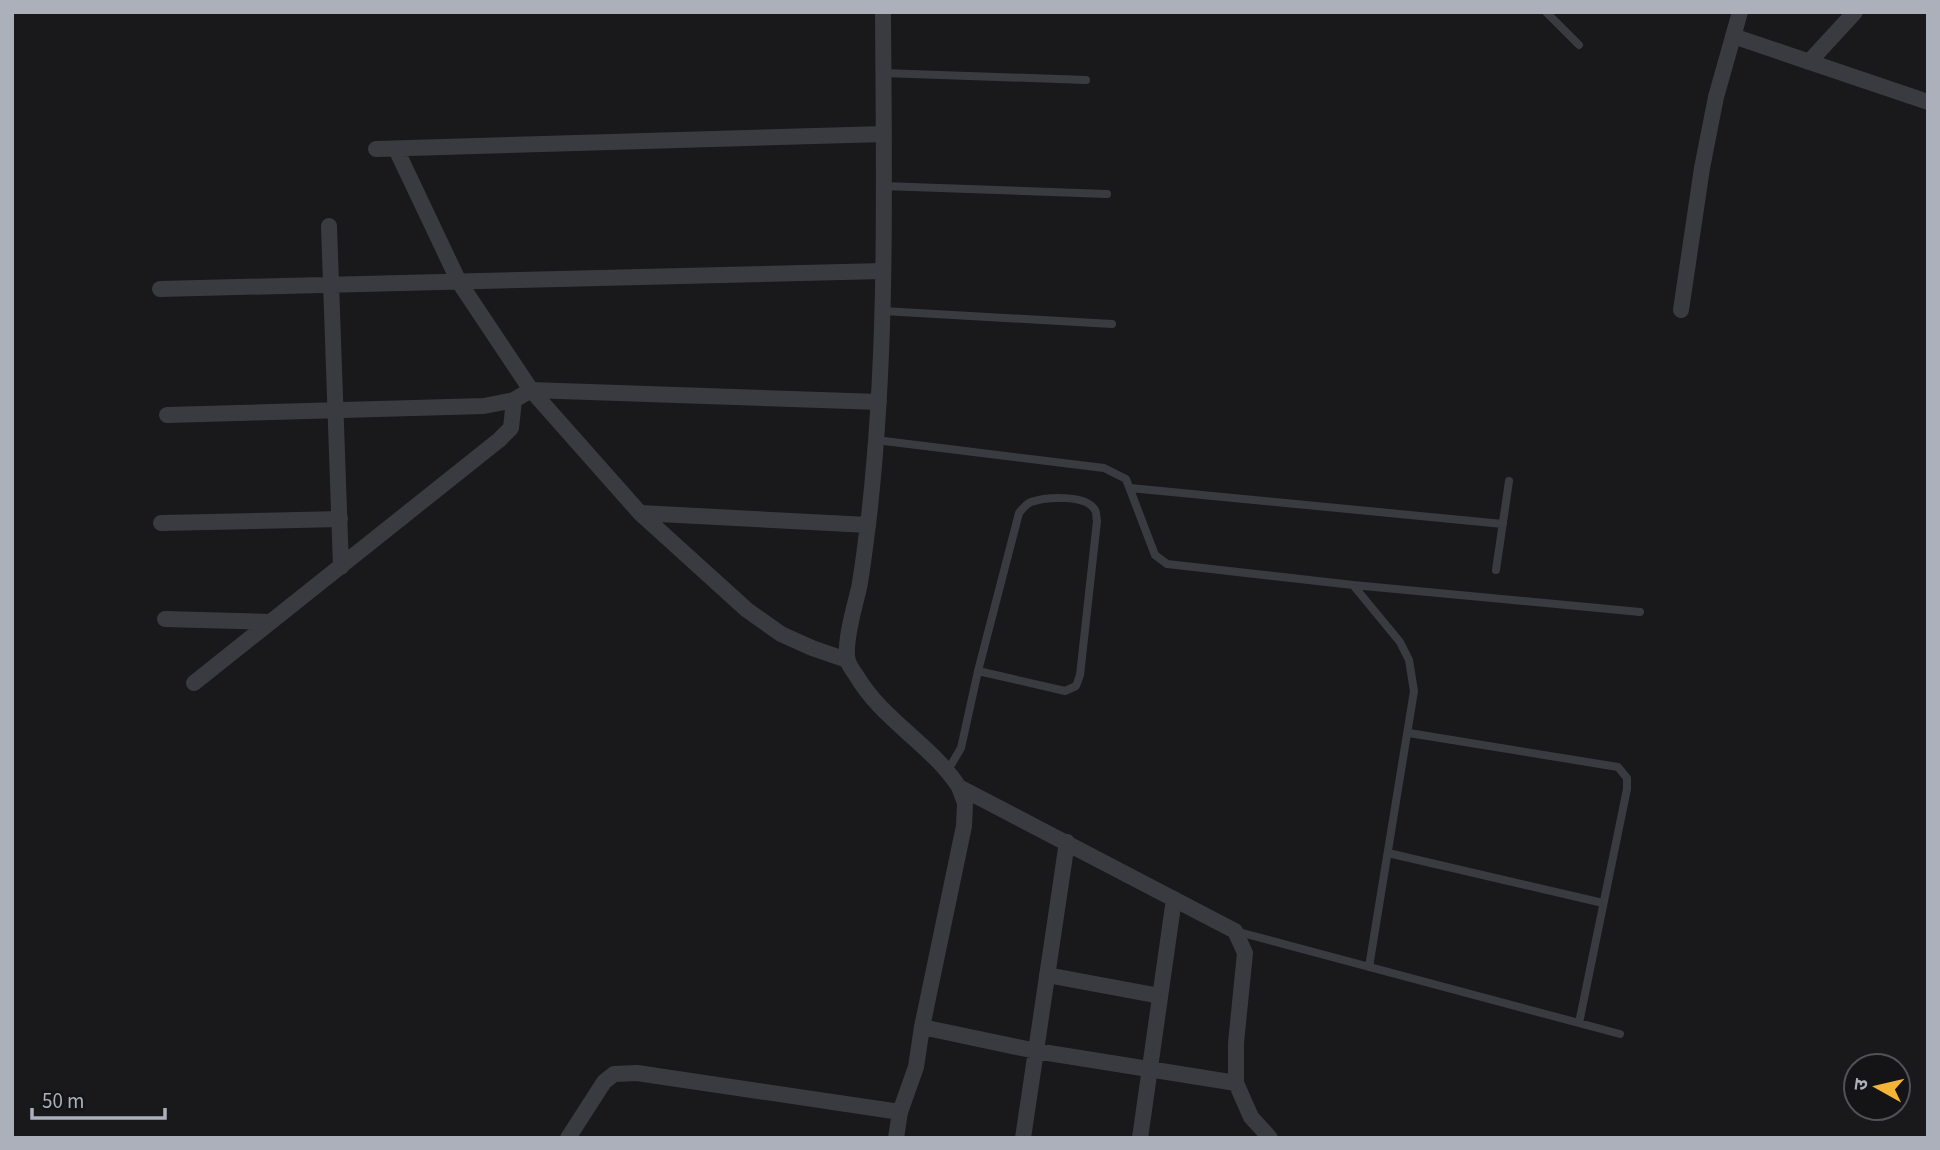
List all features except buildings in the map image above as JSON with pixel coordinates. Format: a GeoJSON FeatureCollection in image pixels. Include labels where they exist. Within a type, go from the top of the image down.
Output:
{"type":"FeatureCollection","features":[{"type":"Feature","properties":{"kind":"street"},"geometry":{"type":"LineString","coordinates":[[883,12],[883,311],[879,402],[868,525],[847,660],[879,708],[948,770],[965,803],[964,826],[916,1067],[900,1112],[896,1138]]}},
{"type":"Feature","properties":{"kind":"street"},"geometry":{"type":"LineString","coordinates":[[1681,310],[1702,168],[1716,97],[1740,12]]}},
{"type":"Feature","properties":{"kind":"street"},"geometry":{"type":"LineString","coordinates":[[1809,62],[1855,12]]}},
{"type":"Feature","properties":{"kind":"street"},"geometry":{"type":"LineString","coordinates":[[1733,36],[1928,102]]}},
{"type":"Feature","properties":{"kind":"street"},"geometry":{"type":"LineString","coordinates":[[376,149],[884,134]]}},
{"type":"Feature","properties":{"kind":"street"},"geometry":{"type":"LineString","coordinates":[[396,149],[459,282],[531,390],[640,513],[747,610],[781,634],[847,660]]}},
{"type":"Feature","properties":{"kind":"street"},"geometry":{"type":"LineString","coordinates":[[330,226],[341,567]]}},
{"type":"Feature","properties":{"kind":"street"},"geometry":{"type":"LineString","coordinates":[[160,289],[883,271]]}},
{"type":"Feature","properties":{"kind":"street"},"geometry":{"type":"LineString","coordinates":[[167,415],[484,406],[514,400],[531,390],[879,402]]}},
{"type":"Feature","properties":{"kind":"street"},"geometry":{"type":"LineString","coordinates":[[194,683],[499,440],[511,428],[514,400]]}},
{"type":"Feature","properties":{"kind":"street"},"geometry":{"type":"LineString","coordinates":[[640,513],[868,525]]}},
{"type":"Feature","properties":{"kind":"street"},"geometry":{"type":"LineString","coordinates":[[161,523],[340,519]]}},
{"type":"Feature","properties":{"kind":"street"},"geometry":{"type":"LineString","coordinates":[[165,619],[271,622]]}},
{"type":"Feature","properties":{"kind":"street"},"geometry":{"type":"LineString","coordinates":[[959,787],[1235,931],[1245,953],[1236,1043],[1236,1083],[1251,1117],[1270,1138]]}},
{"type":"Feature","properties":{"kind":"street"},"geometry":{"type":"LineString","coordinates":[[1023,1138],[1067,842]]}},
{"type":"Feature","properties":{"kind":"street"},"geometry":{"type":"LineString","coordinates":[[1140,1138],[1174,899]]}},
{"type":"Feature","properties":{"kind":"street"},"geometry":{"type":"LineString","coordinates":[[1047,975],[1160,996]]}},
{"type":"Feature","properties":{"kind":"street"},"geometry":{"type":"LineString","coordinates":[[922,1027],[1036,1051],[1236,1083]]}},
{"type":"Feature","properties":{"kind":"street"},"geometry":{"type":"LineString","coordinates":[[568,1138],[604,1082],[614,1074],[637,1073],[900,1112]]}},
{"type":"Feature","properties":{"kind":"lane"},"geometry":{"type":"LineString","coordinates":[[1546,12],[1578,45]]}},
{"type":"Feature","properties":{"kind":"lane"},"geometry":{"type":"LineString","coordinates":[[883,73],[1086,80]]}},
{"type":"Feature","properties":{"kind":"lane"},"geometry":{"type":"LineString","coordinates":[[883,186],[1107,194]]}},
{"type":"Feature","properties":{"kind":"lane"},"geometry":{"type":"LineString","coordinates":[[883,311],[1112,324]]}},
{"type":"Feature","properties":{"kind":"lane"},"geometry":{"type":"LineString","coordinates":[[876,440],[1104,468],[1126,479],[1155,555],[1167,564],[1353,585],[1640,612]]}},
{"type":"Feature","properties":{"kind":"lane"},"geometry":{"type":"LineString","coordinates":[[1496,570],[1508,481]]}},
{"type":"Feature","properties":{"kind":"lane"},"geometry":{"type":"LineString","coordinates":[[1130,488],[1503,524]]}},
{"type":"Feature","properties":{"kind":"lane"},"geometry":{"type":"LineString","coordinates":[[948,770],[961,748],[978,671],[1019,513],[1028,502],[1055,498],[1072,498],[1088,503],[1095,510],[1097,521],[1080,675],[1076,686],[1065,691],[978,671]]}},
{"type":"Feature","properties":{"kind":"lane"},"geometry":{"type":"LineString","coordinates":[[1353,585],[1400,642],[1409,660],[1414,691],[1369,967]]}},
{"type":"Feature","properties":{"kind":"lane"},"geometry":{"type":"LineString","coordinates":[[1409,733],[1618,767],[1623,771],[1627,778],[1627,789],[1579,1023]]}},
{"type":"Feature","properties":{"kind":"lane"},"geometry":{"type":"LineString","coordinates":[[1388,853],[1603,903]]}},
{"type":"Feature","properties":{"kind":"lane"},"geometry":{"type":"LineString","coordinates":[[1235,931],[1620,1034]]}},
{"type":"Feature","properties":{"kind":"lane"},"geometry":{"type":"LineString","coordinates":[[1245,953],[1256,936]]}}]}
